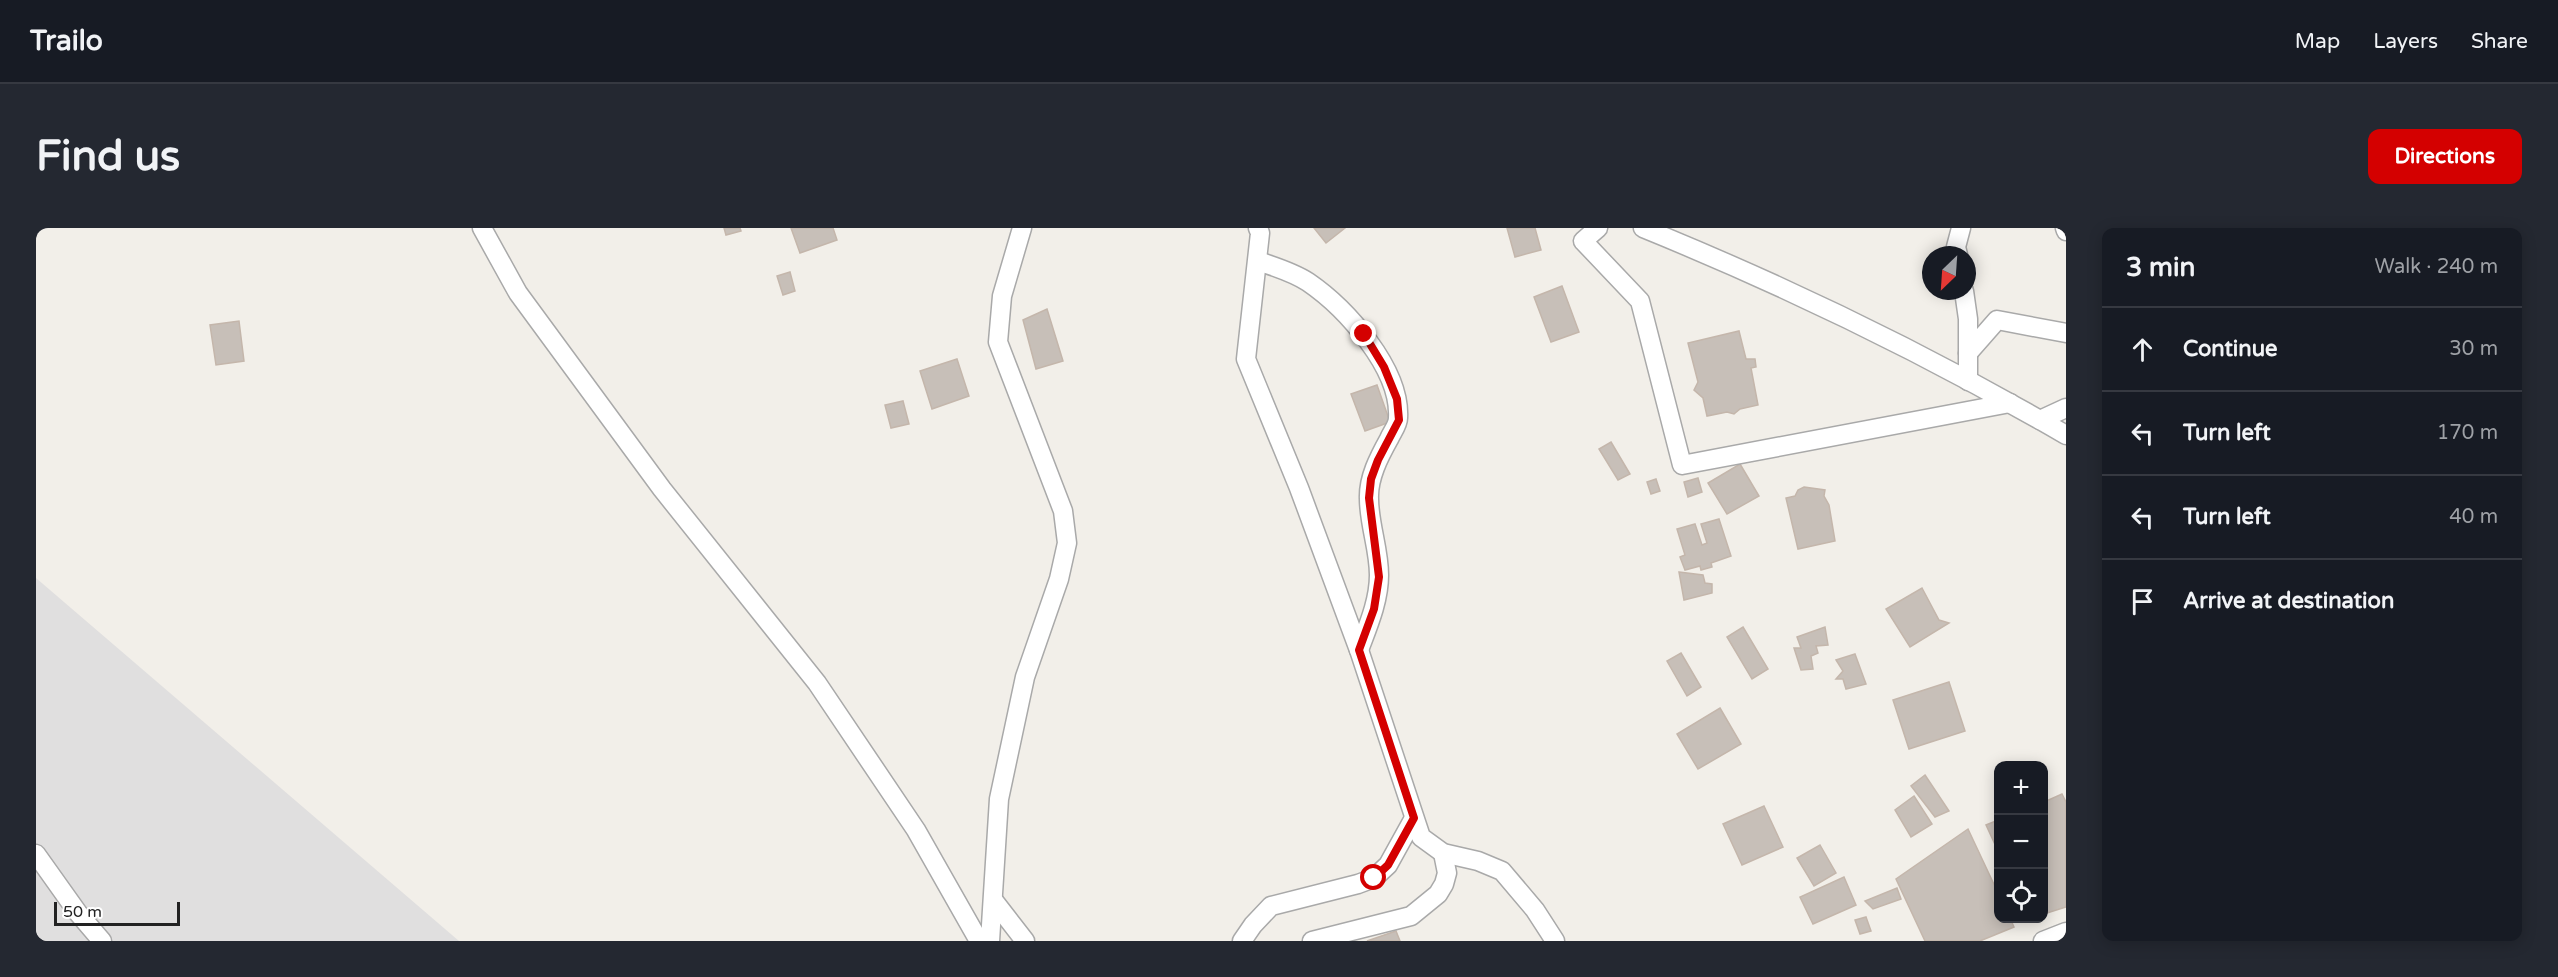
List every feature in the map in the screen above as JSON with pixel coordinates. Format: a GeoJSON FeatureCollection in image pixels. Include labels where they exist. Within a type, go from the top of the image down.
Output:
{"type":"FeatureCollection","features":[{"type":"Feature","properties":{"kind":"street"},"geometry":{"type":"LineString","coordinates":[[482,228],[518,293],[662,489],[817,683],[916,830],[980,941]]}},
{"type":"Feature","properties":{"kind":"street"},"geometry":{"type":"LineString","coordinates":[[990,941],[999,799],[1025,676],[1059,579],[1067,543],[1063,511],[998,342],[1002,296],[1022,228]]}},
{"type":"Feature","properties":{"kind":"street"},"geometry":{"type":"LineString","coordinates":[[1258,228],[1260,232],[1258,261],[1246,359],[1299,488],[1359,650],[1420,837],[1443,853],[1478,861],[1502,871],[1529,903],[1555,941]]}},
{"type":"Feature","properties":{"kind":"street"},"geometry":{"type":"LineString","coordinates":[[1598,228],[1583,241],[1640,301],[1682,465],[2010,404]]}},
{"type":"Feature","properties":{"kind":"street"},"geometry":{"type":"LineString","coordinates":[[1642,228],[1674,234],[1718,259],[1879,334],[2066,435]]}},
{"type":"Feature","properties":{"kind":"street"},"geometry":{"type":"LineString","coordinates":[[1956,246],[1961,228]]}},
{"type":"Feature","properties":{"kind":"street"},"geometry":{"type":"LineString","coordinates":[[1258,261],[1289,272],[1309,283],[1352,319],[1384,367],[1397,399],[1399,420],[1378,460],[1371,479],[1369,498],[1379,577],[1374,609],[1359,650]]}},
{"type":"Feature","properties":{"kind":"street"},"geometry":{"type":"LineString","coordinates":[[1965,300],[1968,319],[1968,381]]}},
{"type":"Feature","properties":{"kind":"street"},"geometry":{"type":"LineString","coordinates":[[1968,353],[1997,320],[2066,333]]}},
{"type":"Feature","properties":{"kind":"street"},"geometry":{"type":"LineString","coordinates":[[2040,420],[2066,408]]}},
{"type":"Feature","properties":{"kind":"street"},"geometry":{"type":"LineString","coordinates":[[1242,941],[1270,906],[1374,878],[1388,865],[1414,818]]}},
{"type":"Feature","properties":{"kind":"street"},"geometry":{"type":"LineString","coordinates":[[1312,941],[1411,916],[1438,894],[1444,884],[1447,873],[1443,853]]}},
{"type":"Feature","properties":{"kind":"street"},"geometry":{"type":"LineString","coordinates":[[36,854],[78,913],[102,941]]}},
{"type":"Feature","properties":{"kind":"street"},"geometry":{"type":"LineString","coordinates":[[994,901],[1025,941]]}},
{"type":"Feature","properties":{"kind":"street"},"geometry":{"type":"LineString","coordinates":[[2043,941],[2066,932]]}},
{"type":"Feature","properties":{"kind":"shaded area"},"geometry":{"type":"Polygon","coordinates":[[[36,578],[459,941],[36,941],[36,578]]]}},
{"type":"Feature","properties":{"kind":"building"},"geometry":{"type":"Polygon","coordinates":[[[724,228],[740,228],[741,231],[726,235],[724,228]]]}},
{"type":"Feature","properties":{"kind":"building"},"geometry":{"type":"Polygon","coordinates":[[[791,228],[833,228],[837,240],[800,253],[791,228]]]}},
{"type":"Feature","properties":{"kind":"building"},"geometry":{"type":"Polygon","coordinates":[[[1314,228],[1345,228],[1326,243],[1314,228]]]}},
{"type":"Feature","properties":{"kind":"building"},"geometry":{"type":"Polygon","coordinates":[[[1507,228],[1535,228],[1541,250],[1515,257],[1507,228]]]}},
{"type":"Feature","properties":{"kind":"building"},"geometry":{"type":"Polygon","coordinates":[[[790,272],[795,291],[783,295],[777,276],[790,272]]]}},
{"type":"Feature","properties":{"kind":"building"},"geometry":{"type":"Polygon","coordinates":[[[1562,286],[1579,332],[1551,342],[1534,297],[1562,286]]]}},
{"type":"Feature","properties":{"kind":"building"},"geometry":{"type":"Polygon","coordinates":[[[1047,309],[1063,361],[1036,369],[1023,320],[1047,309]]]}},
{"type":"Feature","properties":{"kind":"building"},"geometry":{"type":"Polygon","coordinates":[[[239,321],[244,361],[216,365],[210,325],[239,321]]]}},
{"type":"Feature","properties":{"kind":"building"},"geometry":{"type":"Polygon","coordinates":[[[1739,331],[1746,359],[1755,359],[1756,367],[1751,368],[1758,405],[1740,409],[1734,414],[1727,412],[1707,416],[1703,398],[1694,390],[1698,382],[1688,343],[1739,331]]]}},
{"type":"Feature","properties":{"kind":"building"},"geometry":{"type":"Polygon","coordinates":[[[957,359],[969,396],[932,409],[920,371],[957,359]]]}},
{"type":"Feature","properties":{"kind":"building"},"geometry":{"type":"Polygon","coordinates":[[[1377,385],[1390,422],[1365,431],[1351,394],[1377,385]]]}},
{"type":"Feature","properties":{"kind":"building"},"geometry":{"type":"Polygon","coordinates":[[[903,401],[909,424],[891,428],[885,405],[903,401]]]}},
{"type":"Feature","properties":{"kind":"building"},"geometry":{"type":"Polygon","coordinates":[[[1611,442],[1630,474],[1618,480],[1599,449],[1611,442]]]}},
{"type":"Feature","properties":{"kind":"building"},"geometry":{"type":"Polygon","coordinates":[[[1740,464],[1759,496],[1727,514],[1708,483],[1740,464]]]}},
{"type":"Feature","properties":{"kind":"building"},"geometry":{"type":"Polygon","coordinates":[[[1698,478],[1702,492],[1688,497],[1684,482],[1698,478]]]}},
{"type":"Feature","properties":{"kind":"building"},"geometry":{"type":"Polygon","coordinates":[[[1656,479],[1660,491],[1651,494],[1647,482],[1656,479]]]}},
{"type":"Feature","properties":{"kind":"building"},"geometry":{"type":"Polygon","coordinates":[[[1804,487],[1825,490],[1824,496],[1829,505],[1835,541],[1798,549],[1786,498],[1795,496],[1798,490],[1804,487]]]}},
{"type":"Feature","properties":{"kind":"building"},"geometry":{"type":"Polygon","coordinates":[[[1719,519],[1731,556],[1711,563],[1712,567],[1701,570],[1700,566],[1685,570],[1680,557],[1685,555],[1677,529],[1695,524],[1702,545],[1707,543],[1701,524],[1719,519]]]}},
{"type":"Feature","properties":{"kind":"building"},"geometry":{"type":"Polygon","coordinates":[[[1679,572],[1703,575],[1705,583],[1712,584],[1712,593],[1684,600],[1679,572]]]}},
{"type":"Feature","properties":{"kind":"building"},"geometry":{"type":"Polygon","coordinates":[[[1922,588],[1939,620],[1949,623],[1910,647],[1886,609],[1922,588]]]}},
{"type":"Feature","properties":{"kind":"building"},"geometry":{"type":"Polygon","coordinates":[[[1743,627],[1768,669],[1752,679],[1727,637],[1743,627]]]}},
{"type":"Feature","properties":{"kind":"building"},"geometry":{"type":"Polygon","coordinates":[[[1825,627],[1828,645],[1816,646],[1818,653],[1811,656],[1813,669],[1801,670],[1794,648],[1801,648],[1797,637],[1825,627]]]}},
{"type":"Feature","properties":{"kind":"building"},"geometry":{"type":"Polygon","coordinates":[[[1681,653],[1701,687],[1687,696],[1667,661],[1681,653]]]}},
{"type":"Feature","properties":{"kind":"building"},"geometry":{"type":"Polygon","coordinates":[[[1855,654],[1866,684],[1846,689],[1843,679],[1836,679],[1843,671],[1836,660],[1855,654]]]}},
{"type":"Feature","properties":{"kind":"building"},"geometry":{"type":"Polygon","coordinates":[[[1949,682],[1965,731],[1909,749],[1893,700],[1949,682]]]}},
{"type":"Feature","properties":{"kind":"building"},"geometry":{"type":"Polygon","coordinates":[[[1720,708],[1741,744],[1698,769],[1677,734],[1720,708]]]}},
{"type":"Feature","properties":{"kind":"building"},"geometry":{"type":"Polygon","coordinates":[[[1925,775],[1949,811],[1935,817],[1911,786],[1925,775]]]}},
{"type":"Feature","properties":{"kind":"building"},"geometry":{"type":"Polygon","coordinates":[[[2062,794],[2066,802],[2066,907],[2048,913],[2048,815],[2048,800],[2062,794]]]}},
{"type":"Feature","properties":{"kind":"building"},"geometry":{"type":"Polygon","coordinates":[[[1914,796],[1932,824],[1911,837],[1895,810],[1914,796]]]}},
{"type":"Feature","properties":{"kind":"building"},"geometry":{"type":"Polygon","coordinates":[[[1764,806],[1783,847],[1742,865],[1723,824],[1764,806]]]}},
{"type":"Feature","properties":{"kind":"building"},"geometry":{"type":"Polygon","coordinates":[[[1994,822],[1994,842],[1986,825],[1994,822]]]}},
{"type":"Feature","properties":{"kind":"building"},"geometry":{"type":"Polygon","coordinates":[[[1968,829],[1994,884],[1994,923],[2012,923],[2014,927],[1980,941],[1925,941],[1896,879],[1968,829]]]}},
{"type":"Feature","properties":{"kind":"building"},"geometry":{"type":"Polygon","coordinates":[[[1820,845],[1836,873],[1814,886],[1797,858],[1820,845]]]}},
{"type":"Feature","properties":{"kind":"building"},"geometry":{"type":"Polygon","coordinates":[[[1844,877],[1856,905],[1813,924],[1800,897],[1844,877]]]}},
{"type":"Feature","properties":{"kind":"building"},"geometry":{"type":"Polygon","coordinates":[[[1897,888],[1901,899],[1873,909],[1865,901],[1897,888]]]}},
{"type":"Feature","properties":{"kind":"building"},"geometry":{"type":"Polygon","coordinates":[[[1866,917],[1871,931],[1860,934],[1855,920],[1866,917]]]}},
{"type":"Feature","properties":{"kind":"building"},"geometry":{"type":"Polygon","coordinates":[[[1396,931],[1400,941],[1367,941],[1396,931]]]}},
{"type":"Feature","properties":{"kind":"route"},"geometry":{"type":"LineString","coordinates":[[1364,334],[1384,367],[1397,399],[1399,420],[1378,460],[1371,479],[1369,498],[1379,577],[1374,609],[1359,650],[1414,818],[1388,865],[1374,878]]}}]}
